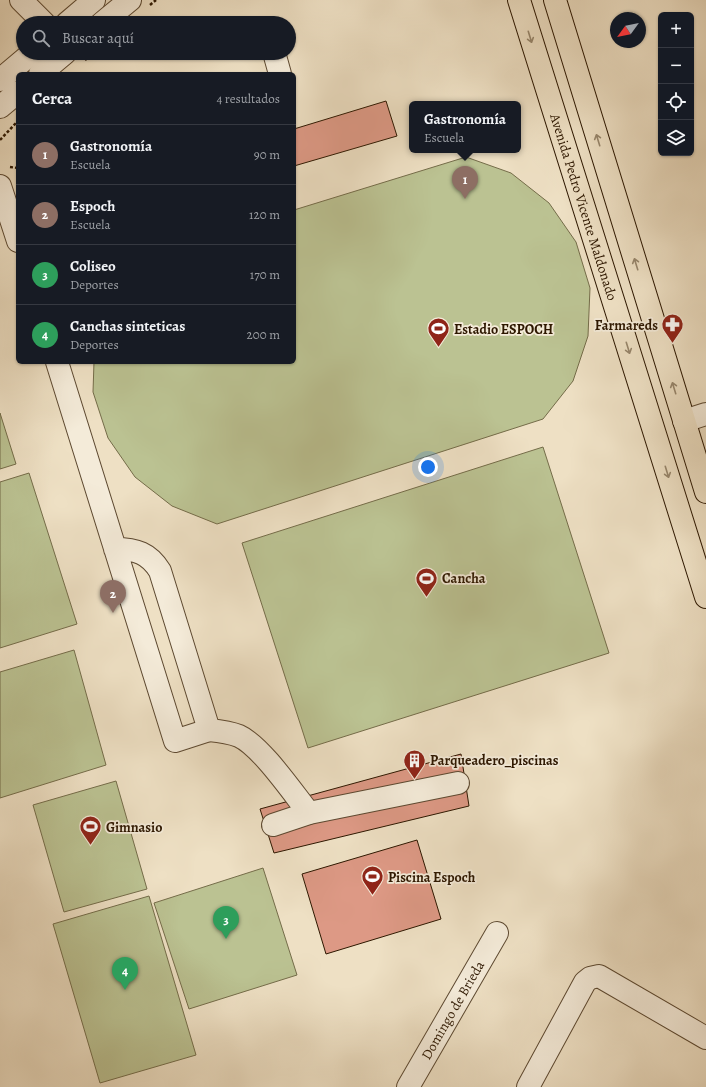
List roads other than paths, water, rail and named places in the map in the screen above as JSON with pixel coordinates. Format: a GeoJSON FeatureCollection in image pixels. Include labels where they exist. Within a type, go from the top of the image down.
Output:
{"type":"FeatureCollection","features":[{"type":"Feature","properties":{"kind":"main road","name":"Avenida Pedro Vicente Maldonado"},"geometry":{"type":"LineString","coordinates":[[519,0],[706,597]]}},
{"type":"Feature","properties":{"kind":"main road"},"geometry":{"type":"LineString","coordinates":[[555,0],[706,492]]}},
{"type":"Feature","properties":{"kind":"street"},"geometry":{"type":"LineString","coordinates":[[21,0],[37,16]]}},
{"type":"Feature","properties":{"kind":"street"},"geometry":{"type":"LineString","coordinates":[[75,16],[94,0]]}},
{"type":"Feature","properties":{"kind":"street"},"geometry":{"type":"LineString","coordinates":[[111,16],[130,0]]}},
{"type":"Feature","properties":{"kind":"street"},"geometry":{"type":"LineString","coordinates":[[0,80],[24,60]]}},
{"type":"Feature","properties":{"kind":"street"},"geometry":{"type":"LineString","coordinates":[[42,72],[57,60]]}},
{"type":"Feature","properties":{"kind":"street"},"geometry":{"type":"LineString","coordinates":[[0,108],[16,94]]}},
{"type":"Feature","properties":{"kind":"street"},"geometry":{"type":"LineString","coordinates":[[0,186],[16,235]]}},
{"type":"Feature","properties":{"kind":"street"},"geometry":{"type":"LineString","coordinates":[[58,364],[175,741],[209,730],[226,732],[240,737],[252,745],[263,757],[309,813]]}},
{"type":"Feature","properties":{"kind":"street"},"geometry":{"type":"LineString","coordinates":[[684,421],[706,414]]}},
{"type":"Feature","properties":{"kind":"street"},"geometry":{"type":"LineString","coordinates":[[116,549],[126,549],[142,553],[154,561],[160,571],[209,730]]}},
{"type":"Feature","properties":{"kind":"street"},"geometry":{"type":"LineString","coordinates":[[273,825],[309,813],[458,783]]}},
{"type":"Feature","properties":{"kind":"street","name":"Domingo de Brieda"},"geometry":{"type":"LineString","coordinates":[[408,1087],[497,933]]}},
{"type":"Feature","properties":{"kind":"street"},"geometry":{"type":"LineString","coordinates":[[528,1087],[584,982],[590,978],[599,976],[706,1038]]}},
{"type":"Feature","properties":{"kind":"place","name":"Gastronomía"},"geometry":{"type":"Point","coordinates":[465,199]}},
{"type":"Feature","properties":{"kind":"place","name":"Farmareds"},"geometry":{"type":"Point","coordinates":[673,344]}},
{"type":"Feature","properties":{"kind":"place","name":"Estadio ESPOCH"},"geometry":{"type":"Point","coordinates":[439,348]}},
{"type":"Feature","properties":{"kind":"place","name":"Cancha"},"geometry":{"type":"Point","coordinates":[426,598]}},
{"type":"Feature","properties":{"kind":"place","name":"Espoch"},"geometry":{"type":"Point","coordinates":[113,613]}},
{"type":"Feature","properties":{"kind":"place","name":"Parqueadero_piscinas"},"geometry":{"type":"Point","coordinates":[415,780]}},
{"type":"Feature","properties":{"kind":"place","name":"Gimnasio"},"geometry":{"type":"Point","coordinates":[90,846]}},
{"type":"Feature","properties":{"kind":"place","name":"Piscina Espoch"},"geometry":{"type":"Point","coordinates":[372,896]}},
{"type":"Feature","properties":{"kind":"place","name":"Coliseo"},"geometry":{"type":"Point","coordinates":[226,939]}},
{"type":"Feature","properties":{"kind":"place","name":"Canchas sinteticas"},"geometry":{"type":"Point","coordinates":[125,990]}}]}
